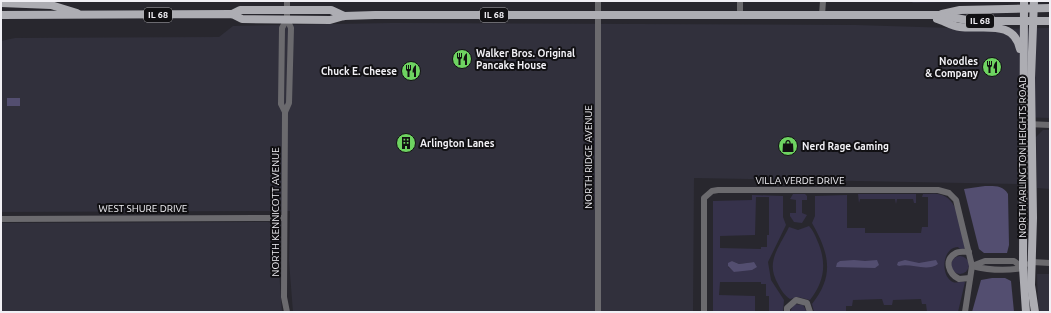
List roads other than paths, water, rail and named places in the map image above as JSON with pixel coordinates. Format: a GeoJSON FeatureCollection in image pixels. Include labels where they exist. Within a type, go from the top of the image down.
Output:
{"type":"FeatureCollection","features":[{"type":"Feature","properties":{"kind":"main road"},"geometry":{"type":"LineString","coordinates":[[1003,9],[1014,1]]}},
{"type":"Feature","properties":{"kind":"main road"},"geometry":{"type":"LineString","coordinates":[[1,3],[52,4],[84,15]]}},
{"type":"Feature","properties":{"kind":"main road","name":"IL 68"},"geometry":{"type":"LineString","coordinates":[[938,15],[960,10],[1003,9],[1024,4],[1034,4],[1050,8]]}},
{"type":"Feature","properties":{"kind":"main road","name":"NORTH ARLINGTON HEIGHTS ROAD"},"geometry":{"type":"LineString","coordinates":[[1024,4],[1023,64],[1028,124],[1032,262],[1031,285],[1035,312]]}},
{"type":"Feature","properties":{"kind":"main road","name":"NORTH ARLINGTON HEIGHTS ROAD"},"geometry":{"type":"LineString","coordinates":[[1026,312],[1022,268],[1034,4]]}},
{"type":"Feature","properties":{"kind":"main road","name":"IL 68"},"geometry":{"type":"LineString","coordinates":[[1,15],[232,14],[240,10],[331,10],[344,16]]}},
{"type":"Feature","properties":{"kind":"main road","name":"IL 68"},"geometry":{"type":"LineString","coordinates":[[232,14],[242,19],[330,20],[344,16],[597,14],[938,15],[973,21],[1050,21]]}},
{"type":"Feature","properties":{"kind":"main road"},"geometry":{"type":"LineString","coordinates":[[926,15],[959,27],[1001,28],[1011,32],[1017,38],[1023,64]]}},
{"type":"Feature","properties":{"kind":"street","name":"NORTH KENNICOTT AVENUE"},"geometry":{"type":"LineString","coordinates":[[287,1],[287,19],[282,28],[281,104],[285,112],[284,297],[287,312]]}},
{"type":"Feature","properties":{"kind":"street","name":"NORTH RIDGE AVENUE"},"geometry":{"type":"LineString","coordinates":[[598,1],[598,312]]}},
{"type":"Feature","properties":{"kind":"street"},"geometry":{"type":"LineString","coordinates":[[740,1],[740,15]]}},
{"type":"Feature","properties":{"kind":"street"},"geometry":{"type":"LineString","coordinates":[[822,15],[823,1]]}},
{"type":"Feature","properties":{"kind":"street"},"geometry":{"type":"LineString","coordinates":[[1028,124],[1050,125]]}},
{"type":"Feature","properties":{"kind":"street","name":"VILLA VERDE DRIVE"},"geometry":{"type":"LineString","coordinates":[[704,312],[704,198],[712,191],[938,190],[949,193],[956,200],[969,252],[972,266],[965,312]]}},
{"type":"Feature","properties":{"kind":"street","name":"WEST SHURE DRIVE"},"geometry":{"type":"LineString","coordinates":[[1,219],[284,218]]}},
{"type":"Feature","properties":{"kind":"street"},"geometry":{"type":"LineString","coordinates":[[969,252],[957,252],[952,256],[948,266],[950,272],[959,279],[970,278]]}},
{"type":"Feature","properties":{"kind":"street"},"geometry":{"type":"LineString","coordinates":[[972,266],[984,269],[1014,270],[1022,268],[1032,262],[1050,264]]}},
{"type":"Feature","properties":{"kind":"street"},"geometry":{"type":"LineString","coordinates":[[787,312],[787,308],[796,300],[807,303],[810,312]]}},
{"type":"Feature","properties":{"kind":"place","name":"Walker Bros. Original Pancake House"},"geometry":{"type":"Point","coordinates":[462,59]}},
{"type":"Feature","properties":{"kind":"place","name":"Noodles & Company"},"geometry":{"type":"Point","coordinates":[992,67]}},
{"type":"Feature","properties":{"kind":"place","name":"Chuck E. Cheese"},"geometry":{"type":"Point","coordinates":[411,71]}},
{"type":"Feature","properties":{"kind":"place","name":"Arlington Lanes"},"geometry":{"type":"Point","coordinates":[406,143]}},
{"type":"Feature","properties":{"kind":"place","name":"Nerd Rage Gaming"},"geometry":{"type":"Point","coordinates":[788,146]}}]}
